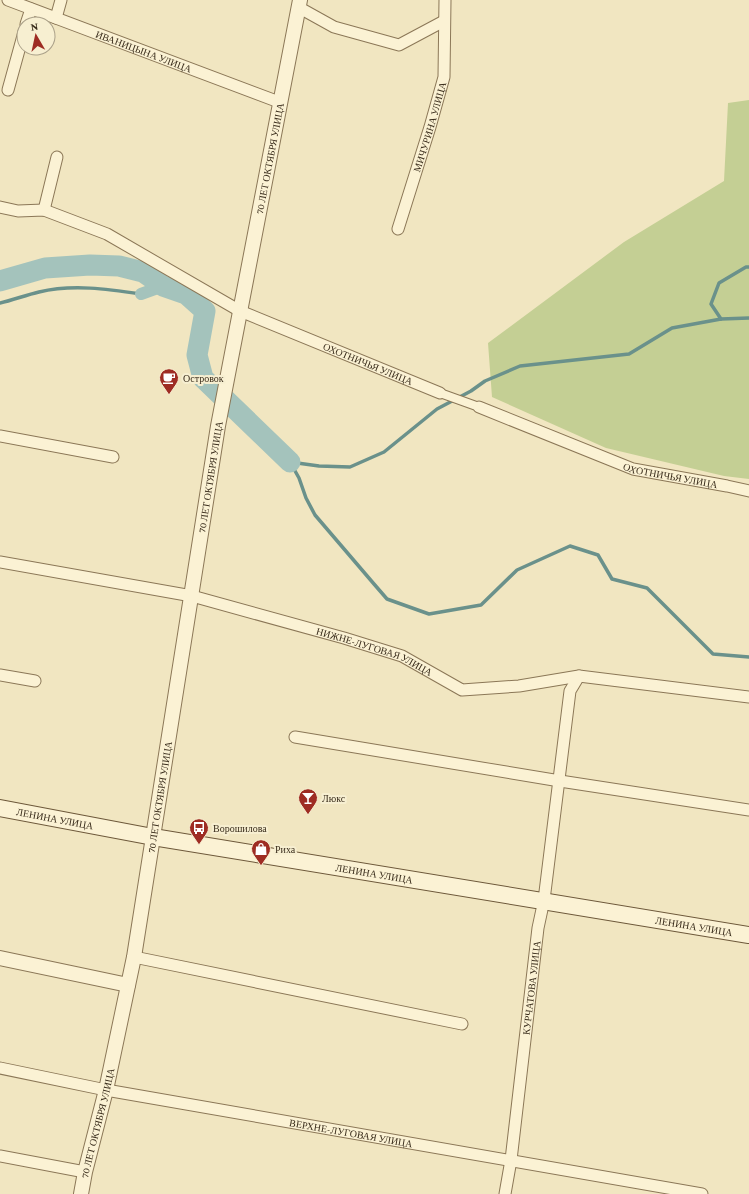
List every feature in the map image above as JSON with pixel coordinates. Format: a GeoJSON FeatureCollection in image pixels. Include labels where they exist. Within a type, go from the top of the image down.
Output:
{"type":"FeatureCollection","features":[{"type":"Feature","properties":{"kind":"main road","name":"ЛЕНИНА УЛИЦА"},"geometry":{"type":"LineString","coordinates":[[0,808],[153,837],[544,900],[749,935]]}},
{"type":"Feature","properties":{"kind":"street","name":"ИВАНИЦЫНА УЛИЦА"},"geometry":{"type":"LineString","coordinates":[[8,0],[50,16]]}},
{"type":"Feature","properties":{"kind":"street"},"geometry":{"type":"LineString","coordinates":[[56,18],[61,0]]}},
{"type":"Feature","properties":{"kind":"street","name":"МИЧУРИНА УЛИЦА"},"geometry":{"type":"LineString","coordinates":[[398,229],[444,77],[445,0]]}},
{"type":"Feature","properties":{"kind":"street"},"geometry":{"type":"LineString","coordinates":[[299,4],[334,27],[399,45],[444,21]]}},
{"type":"Feature","properties":{"kind":"street","name":"70 ЛЕТ ОКТЯБРЯ УЛИЦА"},"geometry":{"type":"LineString","coordinates":[[81,1194],[85,1172],[106,1090],[134,957],[218,426],[299,4]]}},
{"type":"Feature","properties":{"kind":"street"},"geometry":{"type":"LineString","coordinates":[[28,16],[30,9]]}},
{"type":"Feature","properties":{"kind":"street","name":"ИВАНИЦЫНА УЛИЦА"},"geometry":{"type":"LineString","coordinates":[[56,18],[279,102]]}},
{"type":"Feature","properties":{"kind":"street"},"geometry":{"type":"LineString","coordinates":[[8,90],[17,56]]}},
{"type":"Feature","properties":{"kind":"street"},"geometry":{"type":"LineString","coordinates":[[44,210],[57,157]]}},
{"type":"Feature","properties":{"kind":"street","name":"ОХОТНИЧЬЯ УЛИЦА"},"geometry":{"type":"LineString","coordinates":[[0,206],[18,211],[44,210],[107,234],[240,311],[440,393],[479,407],[633,469],[749,491]]}},
{"type":"Feature","properties":{"kind":"street"},"geometry":{"type":"LineString","coordinates":[[0,436],[113,456]]}},
{"type":"Feature","properties":{"kind":"street","name":"НИЖНЕ-ЛУГОВАЯ УЛИЦА"},"geometry":{"type":"LineString","coordinates":[[0,562],[192,596],[344,638],[402,656],[462,690],[519,686],[579,676],[749,697]]}},
{"type":"Feature","properties":{"kind":"street"},"geometry":{"type":"LineString","coordinates":[[0,675],[35,681]]}},
{"type":"Feature","properties":{"kind":"street","name":"КУРЧАТОВА УЛИЦА"},"geometry":{"type":"LineString","coordinates":[[505,1194],[511,1160],[538,928],[544,900],[560,781],[570,691],[579,676]]}},
{"type":"Feature","properties":{"kind":"street"},"geometry":{"type":"LineString","coordinates":[[295,737],[560,781],[749,810]]}},
{"type":"Feature","properties":{"kind":"street"},"geometry":{"type":"LineString","coordinates":[[134,957],[462,1024]]}},
{"type":"Feature","properties":{"kind":"street"},"geometry":{"type":"LineString","coordinates":[[0,958],[128,985]]}},
{"type":"Feature","properties":{"kind":"street","name":"ВЕРХНЕ-ЛУГОВАЯ УЛИЦА"},"geometry":{"type":"LineString","coordinates":[[0,1068],[106,1090],[702,1194]]}},
{"type":"Feature","properties":{"kind":"street"},"geometry":{"type":"LineString","coordinates":[[0,1156],[85,1172]]}},
{"type":"Feature","properties":{"kind":"green space"},"geometry":{"type":"Polygon","coordinates":[[[749,100],[749,479],[724,476],[606,448],[492,397],[488,343],[624,242],[724,181],[728,103],[749,100]]]}},
{"type":"Feature","properties":{"kind":"waterway"},"geometry":{"type":"LineString","coordinates":[[0,281],[45,268],[90,265],[119,266],[143,272],[163,286],[186,294],[205,311],[197,355],[203,378],[290,462]]}},
{"type":"Feature","properties":{"kind":"waterway"},"geometry":{"type":"LineString","coordinates":[[721,319],[711,304],[719,283],[746,267],[749,267]]}},
{"type":"Feature","properties":{"kind":"waterway"},"geometry":{"type":"LineString","coordinates":[[141,294],[163,286]]}},
{"type":"Feature","properties":{"kind":"waterway"},"geometry":{"type":"LineString","coordinates":[[0,303],[39,292],[64,288],[103,289],[141,294]]}},
{"type":"Feature","properties":{"kind":"waterway"},"geometry":{"type":"LineString","coordinates":[[290,462],[319,466],[350,467],[384,452],[437,409],[471,391],[485,381],[520,366],[629,354],[672,328],[721,319],[749,318]]}},
{"type":"Feature","properties":{"kind":"waterway"},"geometry":{"type":"LineString","coordinates":[[290,462],[299,478],[306,498],[315,515],[387,599],[429,614],[481,605],[517,570],[570,546],[598,555],[612,579],[647,588],[713,654],[749,657]]}},
{"type":"Feature","properties":{"kind":"place","name":"Островок"},"geometry":{"type":"Point","coordinates":[169,395]}},
{"type":"Feature","properties":{"kind":"place","name":"Люкс"},"geometry":{"type":"Point","coordinates":[308,815]}},
{"type":"Feature","properties":{"kind":"place","name":"Ворошилова"},"geometry":{"type":"Point","coordinates":[199,845]}},
{"type":"Feature","properties":{"kind":"place","name":"Риха"},"geometry":{"type":"Point","coordinates":[261,866]}}]}
